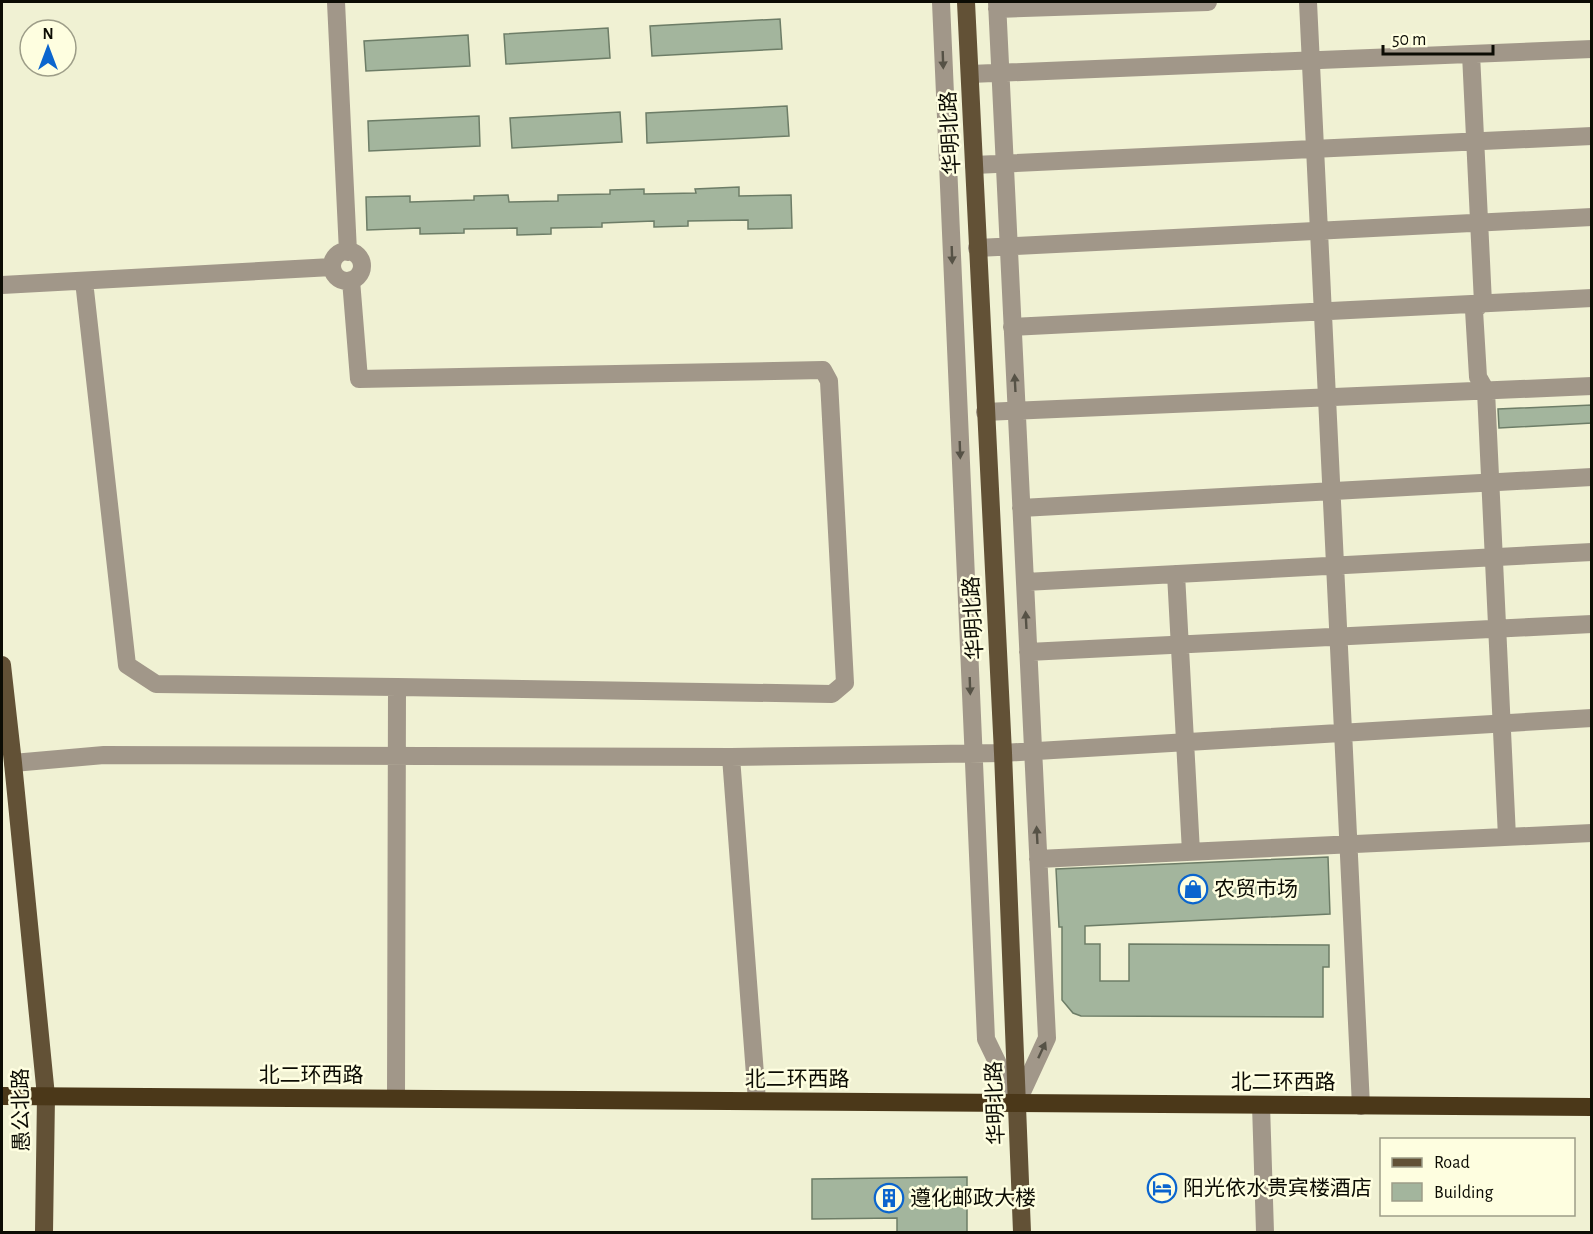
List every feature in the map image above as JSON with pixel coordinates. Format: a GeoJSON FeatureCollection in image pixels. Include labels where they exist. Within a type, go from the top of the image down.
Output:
{"type":"FeatureCollection","features":[{"type":"Feature","properties":{"kind":"highway","name":"北二环西路"},"geometry":{"type":"LineString","coordinates":[[2,1096],[1592,1107]]}},
{"type":"Feature","properties":{"kind":"main road","name":"华明北路"},"geometry":{"type":"LineString","coordinates":[[966,2],[1003,753],[1022,1233]]}},
{"type":"Feature","properties":{"kind":"main road","name":"愚公北路"},"geometry":{"type":"LineString","coordinates":[[2,665],[46,1096],[44,1233]]}},
{"type":"Feature","properties":{"kind":"street"},"geometry":{"type":"LineString","coordinates":[[336,2],[348,252]]}},
{"type":"Feature","properties":{"kind":"street"},"geometry":{"type":"LineString","coordinates":[[940,2],[986,1040],[1017,1103]]}},
{"type":"Feature","properties":{"kind":"street"},"geometry":{"type":"LineString","coordinates":[[1017,1103],[1047,1038],[997,5],[1208,2]]}},
{"type":"Feature","properties":{"kind":"street"},"geometry":{"type":"LineString","coordinates":[[1308,2],[1361,1106]]}},
{"type":"Feature","properties":{"kind":"street"},"geometry":{"type":"LineString","coordinates":[[970,74],[1592,49]]}},
{"type":"Feature","properties":{"kind":"street"},"geometry":{"type":"LineString","coordinates":[[1471,54],[1483,303]]}},
{"type":"Feature","properties":{"kind":"street"},"geometry":{"type":"LineString","coordinates":[[974,165],[1592,136]]}},
{"type":"Feature","properties":{"kind":"street"},"geometry":{"type":"LineString","coordinates":[[977,248],[1592,217]]}},
{"type":"Feature","properties":{"kind":"street"},"geometry":{"type":"LineString","coordinates":[[348,252],[356,255],[361,262],[361,272],[351,280],[339,278],[333,267],[333,262],[338,255],[348,252]]}},
{"type":"Feature","properties":{"kind":"street"},"geometry":{"type":"LineString","coordinates":[[2,285],[333,267]]}},
{"type":"Feature","properties":{"kind":"street"},"geometry":{"type":"LineString","coordinates":[[84,281],[127,665],[156,684],[832,694],[845,683],[829,381],[823,370],[359,379],[351,280]]}},
{"type":"Feature","properties":{"kind":"street"},"geometry":{"type":"LineString","coordinates":[[1012,327],[1592,298]]}},
{"type":"Feature","properties":{"kind":"street"},"geometry":{"type":"LineString","coordinates":[[1483,303],[1474,310],[1478,377],[1486,391],[1507,837]]}},
{"type":"Feature","properties":{"kind":"street"},"geometry":{"type":"LineString","coordinates":[[985,412],[1592,386]]}},
{"type":"Feature","properties":{"kind":"street"},"geometry":{"type":"LineString","coordinates":[[1021,508],[1592,477]]}},
{"type":"Feature","properties":{"kind":"street"},"geometry":{"type":"LineString","coordinates":[[1025,582],[1592,552]]}},
{"type":"Feature","properties":{"kind":"street"},"geometry":{"type":"LineString","coordinates":[[1176,574],[1191,852]]}},
{"type":"Feature","properties":{"kind":"street"},"geometry":{"type":"LineString","coordinates":[[1028,652],[1592,624]]}},
{"type":"Feature","properties":{"kind":"street"},"geometry":{"type":"LineString","coordinates":[[396,1098],[397,687]]}},
{"type":"Feature","properties":{"kind":"street"},"geometry":{"type":"LineString","coordinates":[[13,763],[104,755],[730,758],[1003,753],[1592,718]]}},
{"type":"Feature","properties":{"kind":"street"},"geometry":{"type":"LineString","coordinates":[[730,758],[758,1101]]}},
{"type":"Feature","properties":{"kind":"street"},"geometry":{"type":"LineString","coordinates":[[1038,859],[1592,833]]}},
{"type":"Feature","properties":{"kind":"street"},"geometry":{"type":"LineString","coordinates":[[1261,1105],[1265,1233]]}},
{"type":"Feature","properties":{"kind":"building"},"geometry":{"type":"Polygon","coordinates":[[[780,19],[782,49],[652,56],[650,26],[780,19]]]}},
{"type":"Feature","properties":{"kind":"building"},"geometry":{"type":"Polygon","coordinates":[[[608,28],[610,58],[506,64],[504,34],[608,28]]]}},
{"type":"Feature","properties":{"kind":"building"},"geometry":{"type":"Polygon","coordinates":[[[468,35],[470,66],[366,71],[364,41],[468,35]]]}},
{"type":"Feature","properties":{"kind":"building"},"geometry":{"type":"Polygon","coordinates":[[[787,106],[789,136],[647,143],[646,113],[787,106]]]}},
{"type":"Feature","properties":{"kind":"building"},"geometry":{"type":"Polygon","coordinates":[[[620,112],[622,142],[512,148],[510,118],[620,112]]]}},
{"type":"Feature","properties":{"kind":"building"},"geometry":{"type":"Polygon","coordinates":[[[479,116],[480,146],[369,151],[368,121],[479,116]]]}},
{"type":"Feature","properties":{"kind":"building"},"geometry":{"type":"Polygon","coordinates":[[[739,187],[739,196],[791,195],[792,228],[748,229],[748,220],[688,221],[688,226],[654,227],[654,221],[602,223],[602,227],[551,228],[551,234],[517,235],[517,228],[464,229],[464,233],[420,234],[420,228],[367,230],[366,197],[410,196],[410,202],[474,200],[474,196],[508,195],[509,202],[558,201],[558,195],[610,194],[610,190],[644,189],[644,194],[696,193],[695,189],[739,187]]]}},
{"type":"Feature","properties":{"kind":"building"},"geometry":{"type":"Polygon","coordinates":[[[1592,405],[1592,423],[1499,428],[1498,409],[1592,405]]]}},
{"type":"Feature","properties":{"kind":"building"},"geometry":{"type":"Polygon","coordinates":[[[1328,857],[1330,914],[1085,926],[1085,944],[1100,944],[1100,981],[1129,981],[1129,944],[1329,945],[1329,967],[1323,967],[1323,1017],[1081,1016],[1073,1013],[1062,1000],[1062,927],[1059,927],[1056,869],[1328,857]]]}},
{"type":"Feature","properties":{"kind":"building","name":"遵化邮政大楼"},"geometry":{"type":"Polygon","coordinates":[[[967,1177],[967,1233],[897,1233],[897,1218],[812,1219],[812,1179],[967,1177]]]}},
{"type":"Feature","properties":{"kind":"place","name":"农贸市场"},"geometry":{"type":"Point","coordinates":[1193,889]}},
{"type":"Feature","properties":{"kind":"place","name":"阳光依水贵宾楼酒店"},"geometry":{"type":"Point","coordinates":[1162,1188]}},
{"type":"Feature","properties":{"kind":"place","name":"遵化邮政大楼"},"geometry":{"type":"Point","coordinates":[889,1198]}}]}
